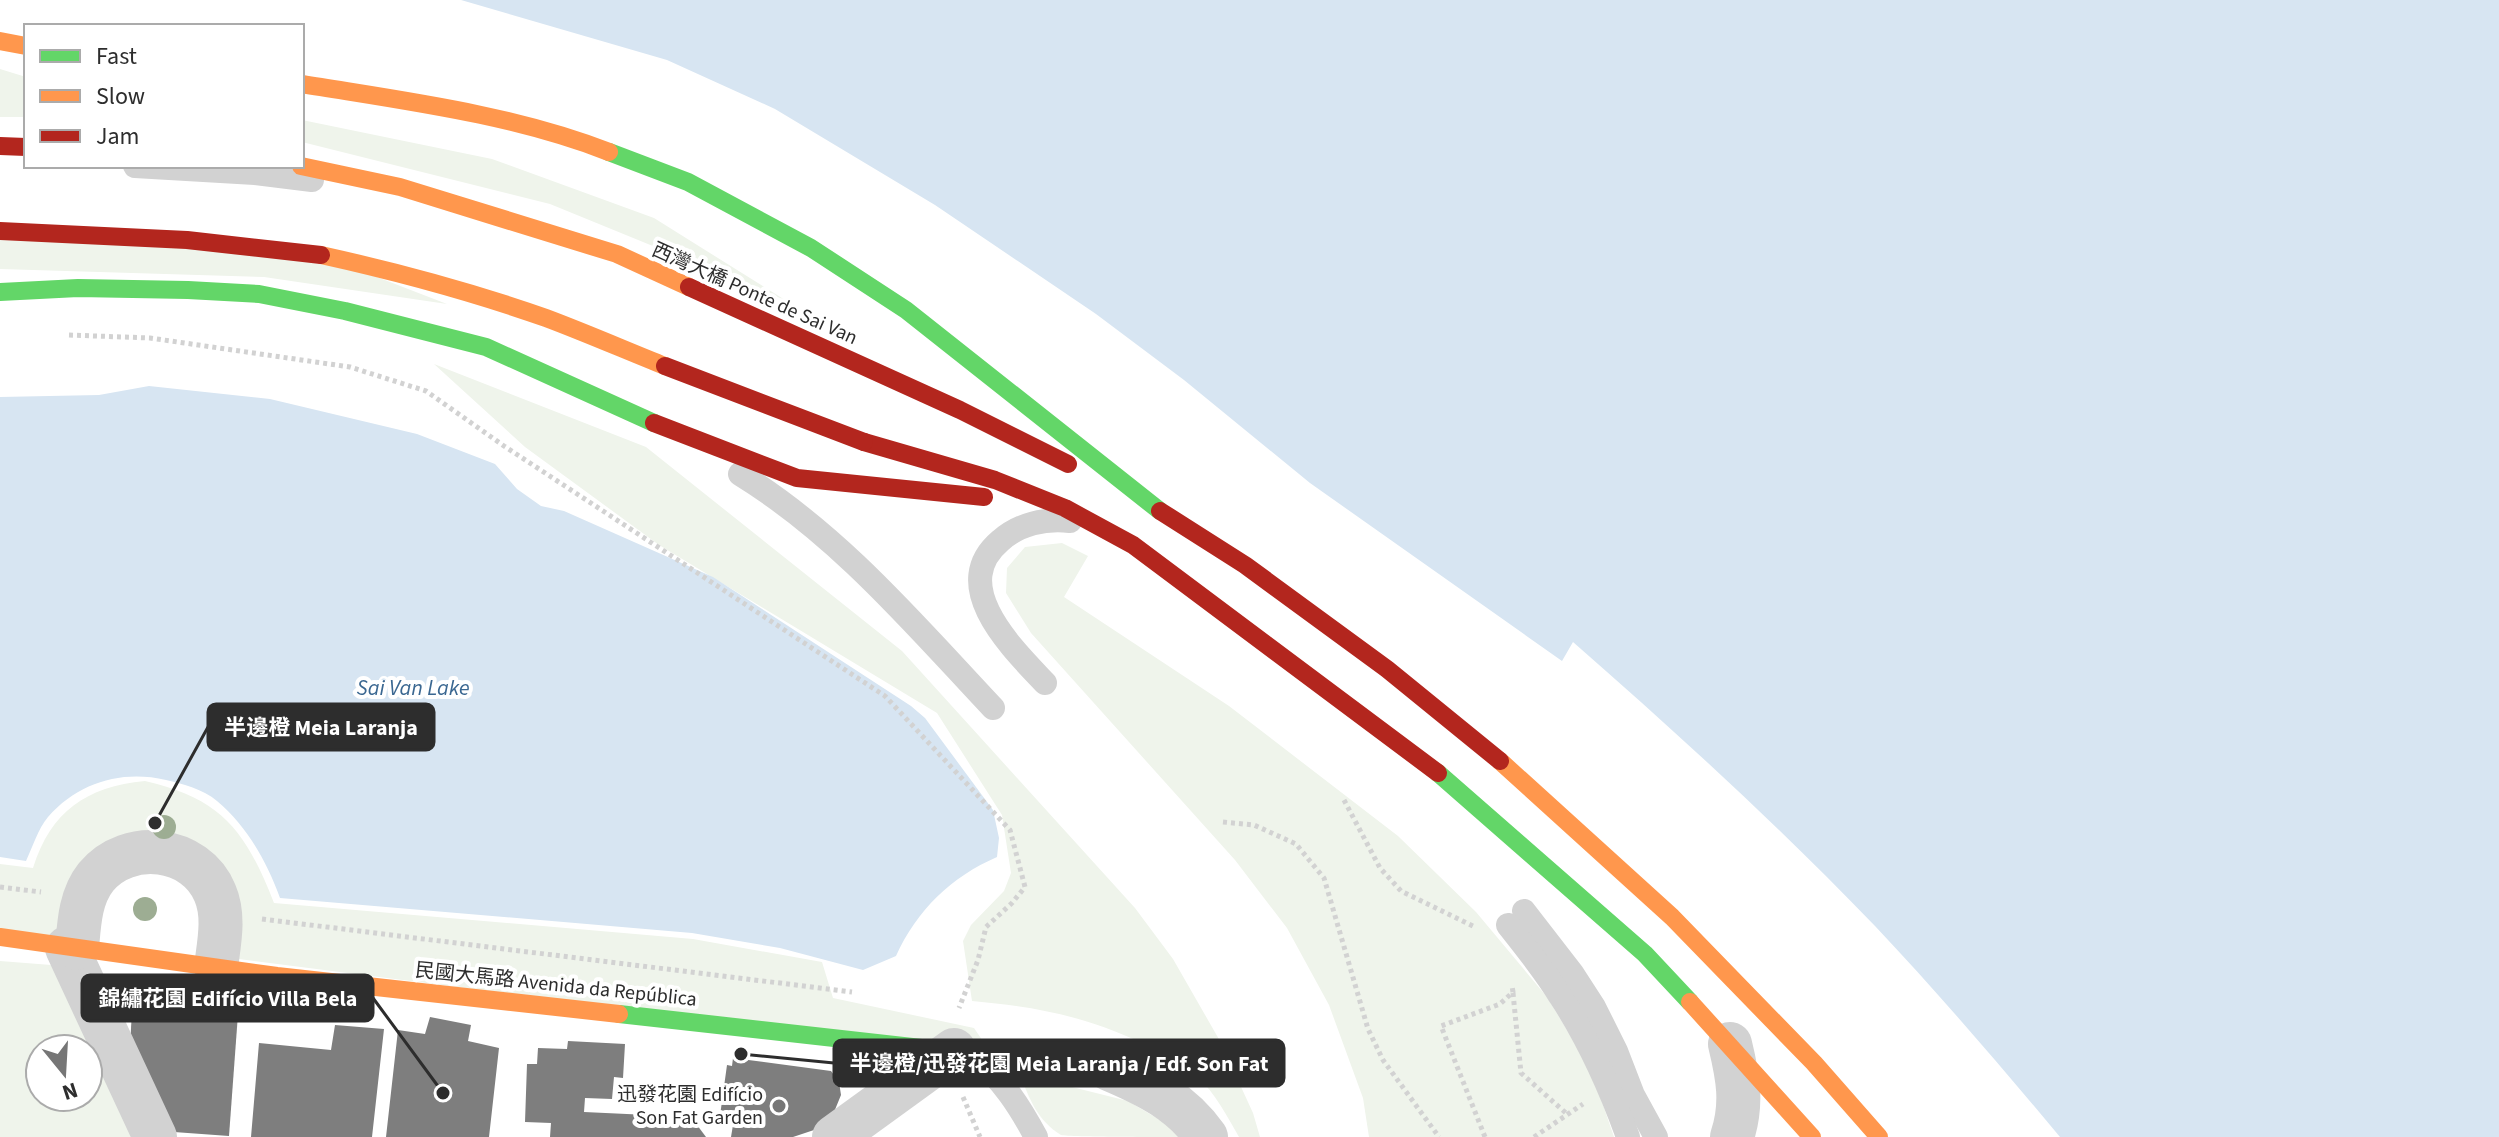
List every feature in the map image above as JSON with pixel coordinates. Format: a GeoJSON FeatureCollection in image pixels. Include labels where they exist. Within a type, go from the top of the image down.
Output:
{"type":"FeatureCollection","features":[{"type":"Feature","properties":{"kind":"main road"},"geometry":{"type":"LineString","coordinates":[[0,41],[24,46]]}},
{"type":"Feature","properties":{"kind":"main road"},"geometry":{"type":"LineString","coordinates":[[304,84],[428,105],[560,133],[688,182],[811,248],[906,310],[1169,518],[1245,565],[1375,660],[1501,761],[1672,917],[1814,1063],[1879,1137]]}},
{"type":"Feature","properties":{"kind":"main road"},"geometry":{"type":"LineString","coordinates":[[0,146],[24,147]]}},
{"type":"Feature","properties":{"kind":"main road","name":"西灣大橋 Ponte de Sai Van"},"geometry":{"type":"LineString","coordinates":[[304,167],[400,187],[617,254],[1042,458]]}},
{"type":"Feature","properties":{"kind":"main road"},"geometry":{"type":"LineString","coordinates":[[0,231],[187,240],[310,253],[381,268],[471,293],[548,319],[686,375],[873,434]]}},
{"type":"Feature","properties":{"kind":"main road"},"geometry":{"type":"LineString","coordinates":[[0,292],[78,288],[188,290],[259,294],[345,311],[486,347],[674,432],[797,478],[1065,508],[1100,525],[1215,604],[1452,784],[1645,954],[1812,1137]]}},
{"type":"Feature","properties":{"kind":"main road"},"geometry":{"type":"LineString","coordinates":[[1091,484],[1169,518]]}},
{"type":"Feature","properties":{"kind":"main road","name":"民國大馬路 Avenida da República"},"geometry":{"type":"LineString","coordinates":[[0,937],[216,967],[1109,1069]]}},
{"type":"Feature","properties":{"kind":"street"},"geometry":{"type":"LineString","coordinates":[[155,1137],[72,948],[84,896],[96,876],[115,861],[136,852],[160,852],[183,858],[202,872],[215,892],[220,913],[216,967]]}},
{"type":"Feature","properties":{"kind":"street"},"geometry":{"type":"LineString","coordinates":[[1730,1044],[1739,1081],[1740,1109],[1732,1137]]}},
{"type":"Feature","properties":{"kind":"street"},"geometry":{"type":"LineString","coordinates":[[834,1137],[961,1051]]}},
{"type":"Feature","properties":{"kind":"street"},"geometry":{"type":"LineString","coordinates":[[1109,1069],[1149,1086],[1175,1104],[1206,1137]]}},
{"type":"Feature","properties":{"kind":"lane"},"geometry":{"type":"LineString","coordinates":[[0,158],[24,160]]}},
{"type":"Feature","properties":{"kind":"lane"},"geometry":{"type":"LineString","coordinates":[[169,168],[320,181],[513,231],[637,277],[1042,458],[1091,484]]}},
{"type":"Feature","properties":{"kind":"lane"},"geometry":{"type":"LineString","coordinates":[[674,432],[762,487],[826,537],[865,572],[993,708]]}},
{"type":"Feature","properties":{"kind":"lane"},"geometry":{"type":"LineString","coordinates":[[873,434],[1003,475],[1065,508]]}},
{"type":"Feature","properties":{"kind":"lane"},"geometry":{"type":"LineString","coordinates":[[1045,683],[1017,653],[988,612],[982,595],[981,572],[989,550],[1007,535],[1027,526],[1050,519],[1100,525]]}},
{"type":"Feature","properties":{"kind":"lane"},"geometry":{"type":"LineString","coordinates":[[1628,1137],[1608,1082],[1516,918],[1572,973],[1594,1007],[1633,1095],[1656,1137]]}},
{"type":"Feature","properties":{"kind":"lane"},"geometry":{"type":"LineString","coordinates":[[961,1051],[988,1068],[1018,1103],[1036,1137]]}},
{"type":"Feature","properties":{"kind":"path"},"geometry":{"type":"LineString","coordinates":[[60,335],[150,338],[350,367],[426,391],[504,446],[885,696],[1010,830],[1025,887],[986,927],[978,960],[960,1005],[947,1003]]}},
{"type":"Feature","properties":{"kind":"path"},"geometry":{"type":"LineString","coordinates":[[1344,800],[1380,868],[1401,891],[1480,930]]}},
{"type":"Feature","properties":{"kind":"path"},"geometry":{"type":"LineString","coordinates":[[1223,822],[1254,825],[1296,844],[1324,878],[1368,1029],[1383,1060],[1439,1137]]}},
{"type":"Feature","properties":{"kind":"path"},"geometry":{"type":"LineString","coordinates":[[259,919],[864,993]]}},
{"type":"Feature","properties":{"kind":"path"},"geometry":{"type":"LineString","coordinates":[[1512,981],[1521,1073],[1567,1114]]}},
{"type":"Feature","properties":{"kind":"path"},"geometry":{"type":"LineString","coordinates":[[1485,1137],[1441,1026],[1500,1004],[1513,992]]}},
{"type":"Feature","properties":{"kind":"path"},"geometry":{"type":"LineString","coordinates":[[1534,1137],[1594,1097]]}},
{"type":"Feature","properties":{"kind":"shaded area"},"geometry":{"type":"Polygon","coordinates":[[[0,69],[24,76],[24,117],[0,117],[0,69]]]}},
{"type":"Feature","properties":{"kind":"shaded area"},"geometry":{"type":"Polygon","coordinates":[[[304,120],[492,159],[654,218],[785,300],[550,204],[304,142],[304,120]]]}},
{"type":"Feature","properties":{"kind":"shaded area"},"geometry":{"type":"Polygon","coordinates":[[[0,229],[307,250],[447,304],[264,277],[0,269],[0,229]]]}},
{"type":"Feature","properties":{"kind":"shaded area"},"geometry":{"type":"Polygon","coordinates":[[[434,364],[646,447],[902,651],[1135,908],[1173,959],[1220,1041],[1253,1113],[1260,1137],[1239,1137],[1203,1083],[1186,1066],[1152,1047],[1101,1026],[1060,1014],[972,1001],[963,941],[971,925],[1004,891],[1011,873],[1002,815],[937,713],[659,545],[525,447],[434,364]]]}},
{"type":"Feature","properties":{"kind":"shaded area"},"geometry":{"type":"Polygon","coordinates":[[[1062,543],[1088,556],[1064,597],[1229,706],[1398,836],[1476,912],[1547,997],[1591,1070],[1614,1137],[1369,1137],[1363,1098],[1329,1005],[1287,928],[1235,860],[1031,633],[1006,593],[1007,568],[1025,547],[1062,543]]]}},
{"type":"Feature","properties":{"kind":"shaded area"},"geometry":{"type":"Polygon","coordinates":[[[145,781],[194,798],[228,822],[253,857],[274,903],[693,939],[822,962],[833,998],[974,1028],[993,1056],[239,959],[237,915],[131,848],[59,945],[0,939],[0,864],[33,868],[50,831],[74,805],[105,789],[145,781]]]}},
{"type":"Feature","properties":{"kind":"shaded area"},"geometry":{"type":"Polygon","coordinates":[[[0,961],[64,966],[95,1033],[24,1033],[24,1113],[104,1113],[104,1053],[143,1137],[0,1137],[0,961]]]}},
{"type":"Feature","properties":{"kind":"shaded area"},"geometry":{"type":"Polygon","coordinates":[[[1020,1074],[1128,1101],[1165,1123],[1181,1137],[1061,1135],[1040,1116],[1020,1074]]]}},
{"type":"Feature","properties":{"kind":"water"},"geometry":{"type":"Polygon","coordinates":[[[461,0],[2499,0],[2499,1137],[2060,1137],[1946,1004],[1839,889],[1727,781],[1573,642],[1562,661],[1310,483],[1184,380],[1096,314],[935,205],[775,109],[667,60],[461,0]]]}},
{"type":"Feature","properties":{"kind":"water","name":"Sai Van Lake"},"geometry":{"type":"Polygon","coordinates":[[[149,386],[270,399],[417,434],[495,464],[517,489],[541,506],[564,511],[713,577],[925,718],[993,810],[999,838],[997,857],[965,874],[937,897],[914,924],[896,956],[863,970],[780,948],[692,933],[280,898],[255,845],[228,811],[199,790],[150,777],[118,778],[87,787],[48,817],[26,861],[0,857],[0,397],[99,395],[149,386]]]}},
{"type":"Feature","properties":{"kind":"building"},"geometry":{"type":"Polygon","coordinates":[[[132,1008],[238,1014],[229,1136],[174,1132],[130,1050],[132,1008]]]}},
{"type":"Feature","properties":{"kind":"building"},"geometry":{"type":"Polygon","coordinates":[[[430,1017],[471,1025],[468,1041],[499,1048],[489,1137],[386,1137],[398,1030],[425,1034],[430,1017]]]}},
{"type":"Feature","properties":{"kind":"building"},"geometry":{"type":"Polygon","coordinates":[[[335,1025],[384,1029],[372,1137],[251,1137],[259,1043],[331,1050],[335,1025]]]}},
{"type":"Feature","properties":{"kind":"building"},"geometry":{"type":"Polygon","coordinates":[[[568,1041],[625,1044],[623,1078],[614,1077],[612,1099],[585,1098],[584,1112],[691,1117],[706,1137],[550,1137],[551,1123],[525,1122],[527,1064],[537,1064],[538,1048],[567,1049],[568,1041]]]}},
{"type":"Feature","properties":{"kind":"building","name":"迅發花園 Edifício Son Fat Garden"},"geometry":{"type":"Polygon","coordinates":[[[733,1058],[831,1071],[839,1082],[841,1095],[832,1117],[820,1128],[793,1137],[731,1137],[733,1125],[719,1123],[727,1065],[732,1066],[733,1058]]]}},
{"type":"Feature","properties":{"kind":"traffic: fast"},"geometry":{"type":"LineString","coordinates":[[609,152],[688,182],[811,248],[906,310],[1160,511]]}},
{"type":"Feature","properties":{"kind":"traffic: fast"},"geometry":{"type":"LineString","coordinates":[[0,292],[78,288],[188,290],[259,294],[345,311],[486,347],[654,423]]}},
{"type":"Feature","properties":{"kind":"traffic: fast"},"geometry":{"type":"LineString","coordinates":[[1438,773],[1645,954],[1690,1002]]}},
{"type":"Feature","properties":{"kind":"traffic: fast"},"geometry":{"type":"LineString","coordinates":[[619,1014],[1109,1069]]}},
{"type":"Feature","properties":{"kind":"traffic: slow"},"geometry":{"type":"LineString","coordinates":[[0,41],[24,46]]}},
{"type":"Feature","properties":{"kind":"traffic: slow"},"geometry":{"type":"LineString","coordinates":[[304,84],[496,118],[609,152]]}},
{"type":"Feature","properties":{"kind":"traffic: slow"},"geometry":{"type":"LineString","coordinates":[[304,167],[400,187],[617,254],[689,287]]}},
{"type":"Feature","properties":{"kind":"traffic: slow"},"geometry":{"type":"LineString","coordinates":[[321,255],[435,283],[518,309],[665,366]]}},
{"type":"Feature","properties":{"kind":"traffic: slow"},"geometry":{"type":"LineString","coordinates":[[1500,761],[1672,917],[1814,1063],[1879,1137]]}},
{"type":"Feature","properties":{"kind":"traffic: slow"},"geometry":{"type":"LineString","coordinates":[[0,937],[277,976],[619,1014]]}},
{"type":"Feature","properties":{"kind":"traffic: slow"},"geometry":{"type":"LineString","coordinates":[[1690,1002],[1812,1137]]}},
{"type":"Feature","properties":{"kind":"traffic: jam"},"geometry":{"type":"LineString","coordinates":[[0,146],[24,147]]}},
{"type":"Feature","properties":{"kind":"traffic: jam"},"geometry":{"type":"LineString","coordinates":[[0,231],[187,240],[321,255]]}},
{"type":"Feature","properties":{"kind":"traffic: jam"},"geometry":{"type":"LineString","coordinates":[[689,287],[960,410],[1068,464]]}},
{"type":"Feature","properties":{"kind":"traffic: jam"},"geometry":{"type":"LineString","coordinates":[[665,366],[864,442]]}},
{"type":"Feature","properties":{"kind":"traffic: jam"},"geometry":{"type":"LineString","coordinates":[[654,423],[797,478],[984,497]]}},
{"type":"Feature","properties":{"kind":"traffic: jam"},"geometry":{"type":"LineString","coordinates":[[864,442],[995,480],[1065,508],[1133,545],[1438,773]]}},
{"type":"Feature","properties":{"kind":"traffic: jam"},"geometry":{"type":"LineString","coordinates":[[1160,511],[1245,565],[1387,669],[1500,761]]}},
{"type":"Feature","properties":{"kind":"place","name":"半邊橙 Meia Laranja"},"geometry":{"type":"Point","coordinates":[155,823]}},
{"type":"Feature","properties":{"kind":"place","name":"半邊橙/迅發花園 Meia Laranja / Edf. Son Fat"},"geometry":{"type":"Point","coordinates":[741,1054]}},
{"type":"Feature","properties":{"kind":"place","name":"錦繡花園 Edifício Villa Bela"},"geometry":{"type":"Point","coordinates":[443,1093]}},
{"type":"Feature","properties":{"kind":"place","name":"迅發花園 Edifício Son Fat Garden"},"geometry":{"type":"Point","coordinates":[779,1106]}}]}
